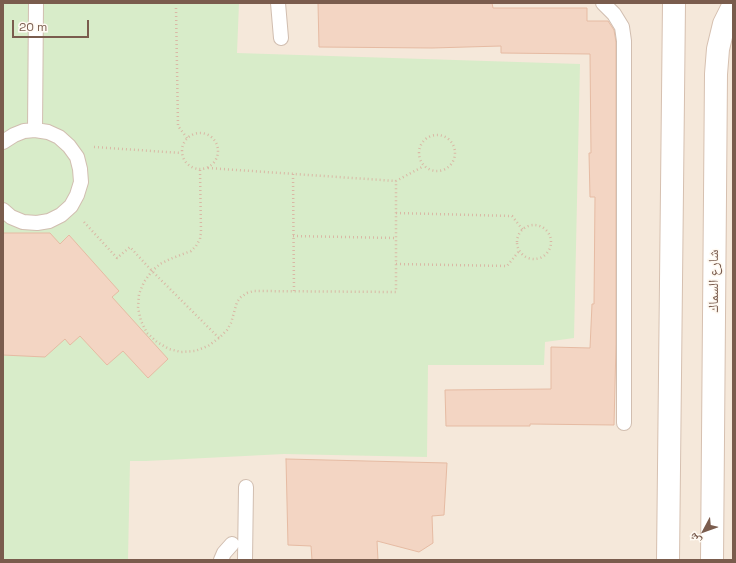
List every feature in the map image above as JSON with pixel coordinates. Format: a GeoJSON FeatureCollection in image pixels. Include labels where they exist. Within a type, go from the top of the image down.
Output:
{"type":"FeatureCollection","features":[{"type":"Feature","properties":{"kind":"street","name":"شارع السماك"},"geometry":{"type":"LineString","coordinates":[[712,560],[716,74],[718,49],[724,24],[733,6]]}},
{"type":"Feature","properties":{"kind":"street"},"geometry":{"type":"LineString","coordinates":[[668,560],[671,9]]}},
{"type":"Feature","properties":{"kind":"lane"},"geometry":{"type":"LineString","coordinates":[[35,130],[36,3]]}},
{"type":"Feature","properties":{"kind":"lane"},"geometry":{"type":"LineString","coordinates":[[278,3],[281,38]]}},
{"type":"Feature","properties":{"kind":"lane"},"geometry":{"type":"LineString","coordinates":[[603,3],[614,14],[622,27],[624,41],[624,423]]}},
{"type":"Feature","properties":{"kind":"lane"},"geometry":{"type":"LineString","coordinates":[[3,142],[14,134],[35,130],[48,132],[59,137],[69,146],[77,157],[81,182],[77,195],[71,206],[61,215],[49,221],[37,223],[24,222],[11,217],[3,210]]}},
{"type":"Feature","properties":{"kind":"lane"},"geometry":{"type":"LineString","coordinates":[[245,560],[246,487]]}},
{"type":"Feature","properties":{"kind":"lane"},"geometry":{"type":"LineString","coordinates":[[220,560],[224,552],[232,544]]}},
{"type":"Feature","properties":{"kind":"path"},"geometry":{"type":"LineString","coordinates":[[176,8],[178,126],[187,138]]}},
{"type":"Feature","properties":{"kind":"path"},"geometry":{"type":"LineString","coordinates":[[208,168],[214,163],[218,156],[218,148],[215,141],[209,136],[201,133],[194,134],[187,138],[181,153],[183,159],[188,165],[200,170],[208,168],[396,181],[424,166]]}},
{"type":"Feature","properties":{"kind":"path"},"geometry":{"type":"LineString","coordinates":[[435,134],[443,135],[450,139],[455,146],[456,155],[453,163],[448,168],[440,171],[431,170],[424,166],[420,159],[419,151],[421,143],[427,137],[435,134]]}},
{"type":"Feature","properties":{"kind":"path"},"geometry":{"type":"LineString","coordinates":[[69,146],[181,153]]}},
{"type":"Feature","properties":{"kind":"path"},"geometry":{"type":"LineString","coordinates":[[200,170],[200,239],[196,246],[191,250],[160,264],[152,271],[144,282],[139,294],[138,308],[141,321],[147,333],[157,342],[182,352],[195,351],[208,346],[218,338],[227,330],[231,323],[237,302],[247,293],[254,291],[396,292],[396,181]]}},
{"type":"Feature","properties":{"kind":"path"},"geometry":{"type":"LineString","coordinates":[[293,174],[294,291]]}},
{"type":"Feature","properties":{"kind":"path"},"geometry":{"type":"LineString","coordinates":[[71,206],[117,258],[130,247],[218,338]]}},
{"type":"Feature","properties":{"kind":"path"},"geometry":{"type":"LineString","coordinates":[[396,213],[512,216],[523,230]]}},
{"type":"Feature","properties":{"kind":"path"},"geometry":{"type":"LineString","coordinates":[[529,225],[537,225],[544,228],[549,233],[551,240],[550,248],[546,254],[540,258],[525,256],[520,250],[518,236],[529,225]]}},
{"type":"Feature","properties":{"kind":"path"},"geometry":{"type":"LineString","coordinates":[[293,236],[396,238]]}},
{"type":"Feature","properties":{"kind":"path"},"geometry":{"type":"LineString","coordinates":[[396,264],[507,266],[520,250]]}},
{"type":"Feature","properties":{"kind":"shaded area"},"geometry":{"type":"Polygon","coordinates":[[[3,3],[733,3],[733,560],[3,560],[3,3]]]}},
{"type":"Feature","properties":{"kind":"green space"},"geometry":{"type":"Polygon","coordinates":[[[3,3],[239,3],[237,53],[580,64],[574,338],[545,342],[544,365],[428,365],[427,457],[284,454],[130,461],[128,560],[3,560],[3,3]]]}},
{"type":"Feature","properties":{"kind":"building"},"geometry":{"type":"Polygon","coordinates":[[[318,3],[492,3],[493,8],[587,8],[587,21],[608,21],[614,30],[616,42],[616,345],[614,425],[530,424],[530,426],[446,426],[445,390],[551,389],[551,347],[590,348],[592,304],[594,304],[595,197],[590,197],[590,54],[501,53],[501,46],[432,48],[319,47],[318,3]]]}},
{"type":"Feature","properties":{"kind":"building"},"geometry":{"type":"Polygon","coordinates":[[[3,233],[50,233],[60,244],[69,235],[119,291],[112,297],[168,359],[148,378],[123,351],[107,365],[80,336],[70,345],[65,339],[45,357],[3,355],[3,233]]]}},
{"type":"Feature","properties":{"kind":"building"},"geometry":{"type":"Polygon","coordinates":[[[286,459],[447,463],[444,515],[432,516],[433,543],[419,552],[377,541],[378,560],[312,560],[311,546],[288,545],[286,459]]]}}]}
